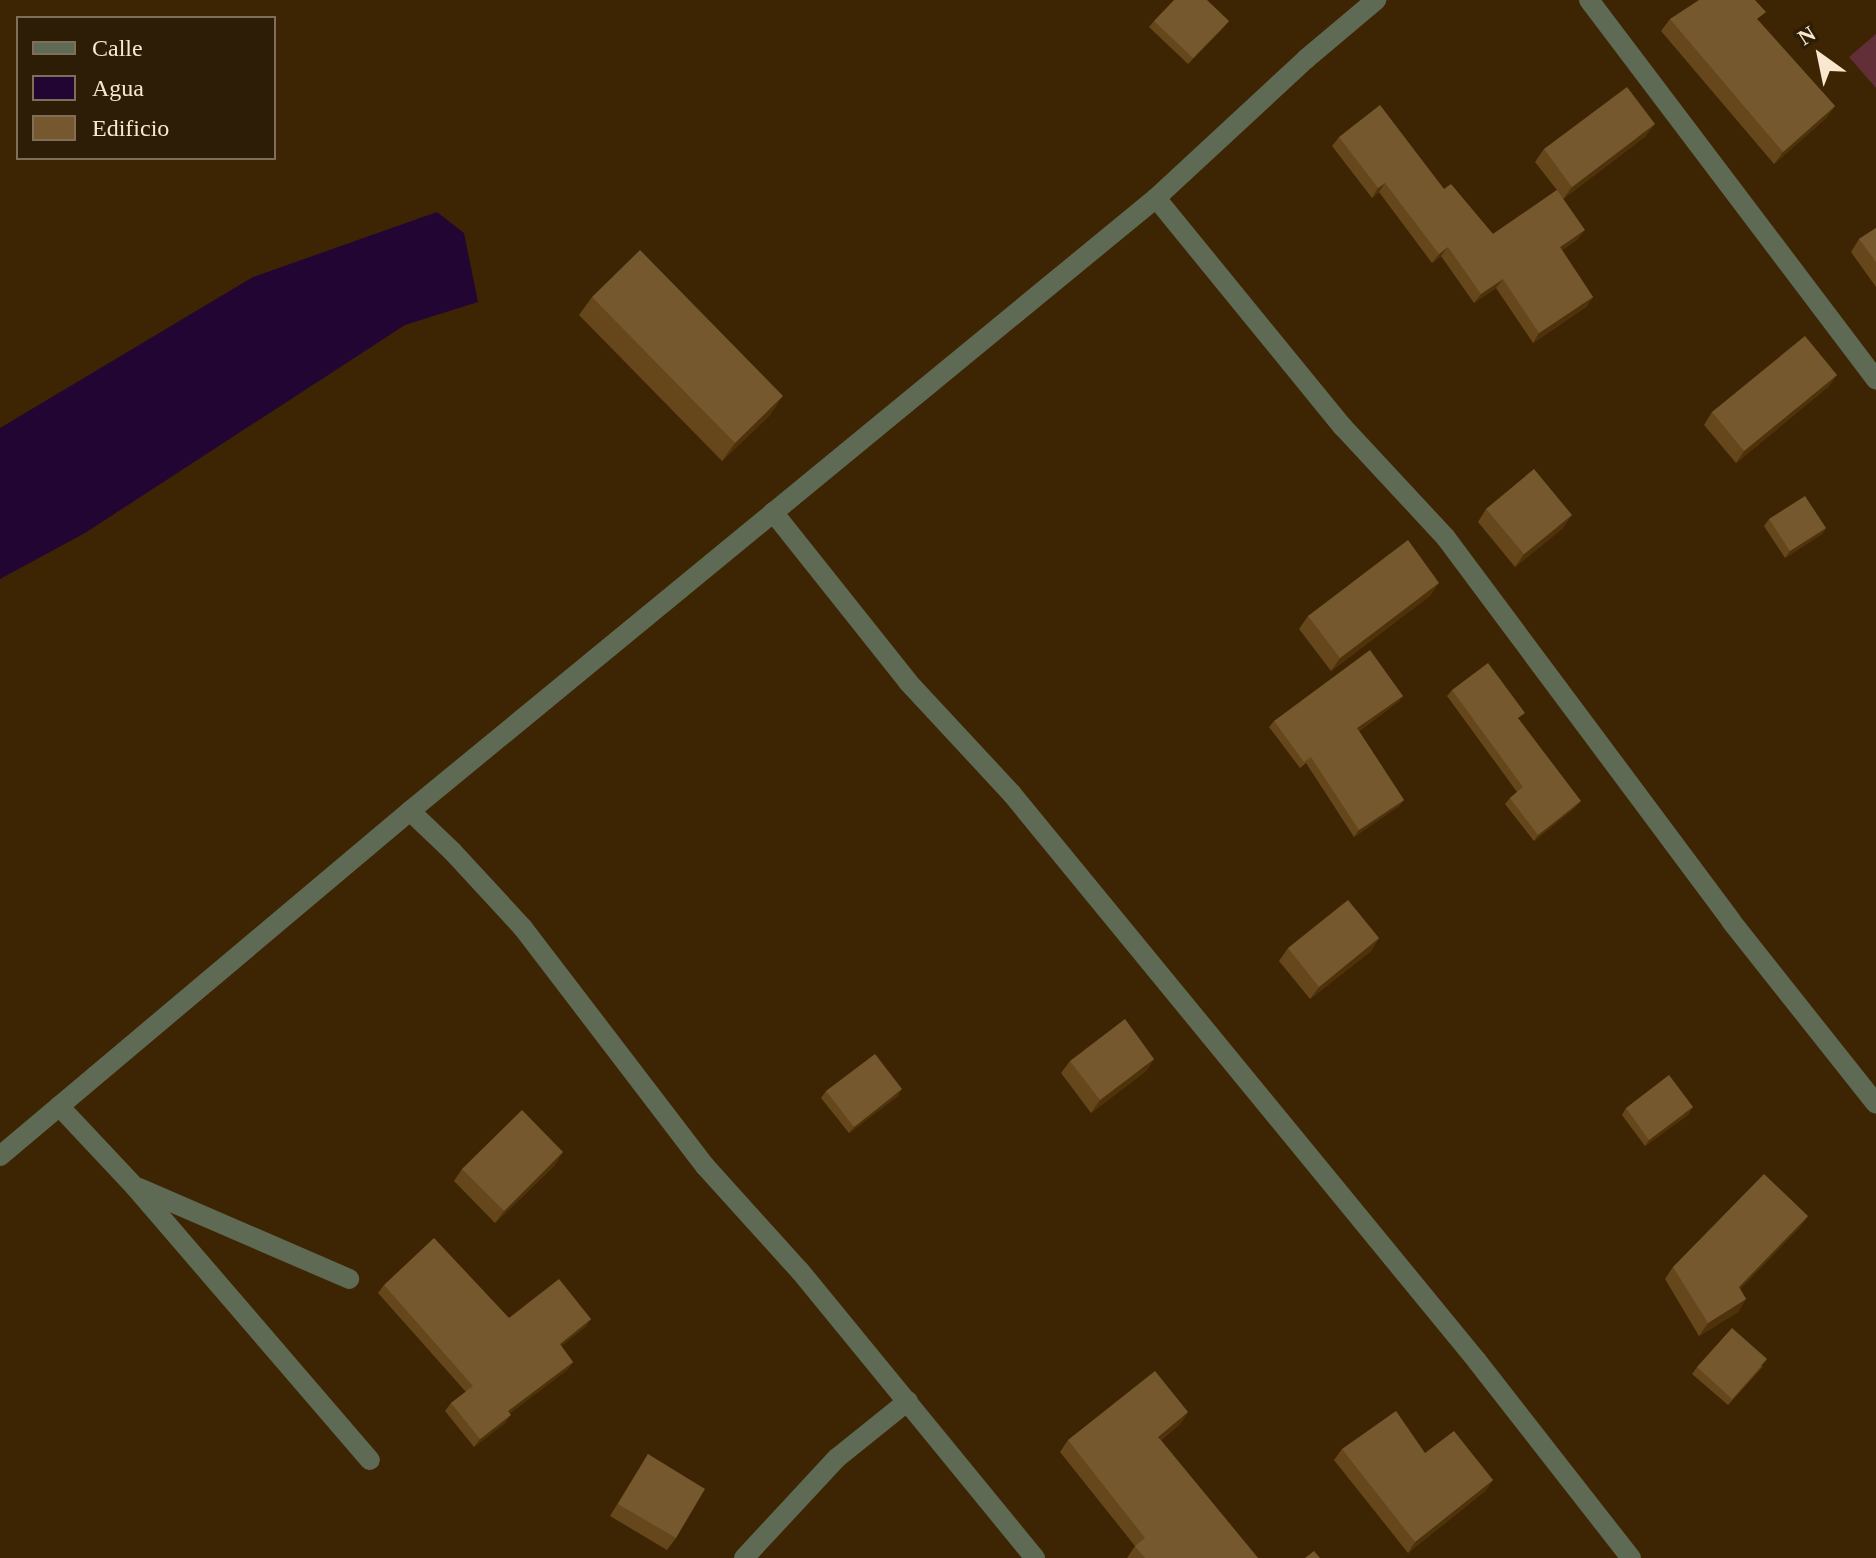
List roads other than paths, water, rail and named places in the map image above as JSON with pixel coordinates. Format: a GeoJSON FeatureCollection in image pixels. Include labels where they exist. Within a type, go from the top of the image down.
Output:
{"type":"FeatureCollection","features":[{"type":"Feature","properties":{"kind":"street"},"geometry":{"type":"LineString","coordinates":[[0,1156],[410,811],[1156,198],[1306,59],[1376,0]]}},
{"type":"Feature","properties":{"kind":"street"},"geometry":{"type":"LineString","coordinates":[[1589,0],[1876,380]]}},
{"type":"Feature","properties":{"kind":"street"},"geometry":{"type":"LineString","coordinates":[[1156,198],[1343,427],[1446,538],[1731,921],[1876,1104]]}},
{"type":"Feature","properties":{"kind":"street"},"geometry":{"type":"LineString","coordinates":[[773,512],[908,682],[1012,794],[1477,1361],[1631,1558]]}},
{"type":"Feature","properties":{"kind":"street"},"geometry":{"type":"LineString","coordinates":[[410,811],[452,851],[523,928],[705,1166],[800,1271],[1035,1558]]}},
{"type":"Feature","properties":{"kind":"street"},"geometry":{"type":"LineString","coordinates":[[59,1106],[135,1187],[370,1460]]}},
{"type":"Feature","properties":{"kind":"street"},"geometry":{"type":"LineString","coordinates":[[135,1187],[349,1279]]}},
{"type":"Feature","properties":{"kind":"street"},"geometry":{"type":"LineString","coordinates":[[744,1558],[837,1458],[908,1401]]}},
{"type":"Feature","properties":{"kind":"water"},"geometry":{"type":"Polygon","coordinates":[[[437,212],[464,233],[478,302],[405,325],[85,533],[0,579],[0,428],[253,277],[437,212]]]}}]}
